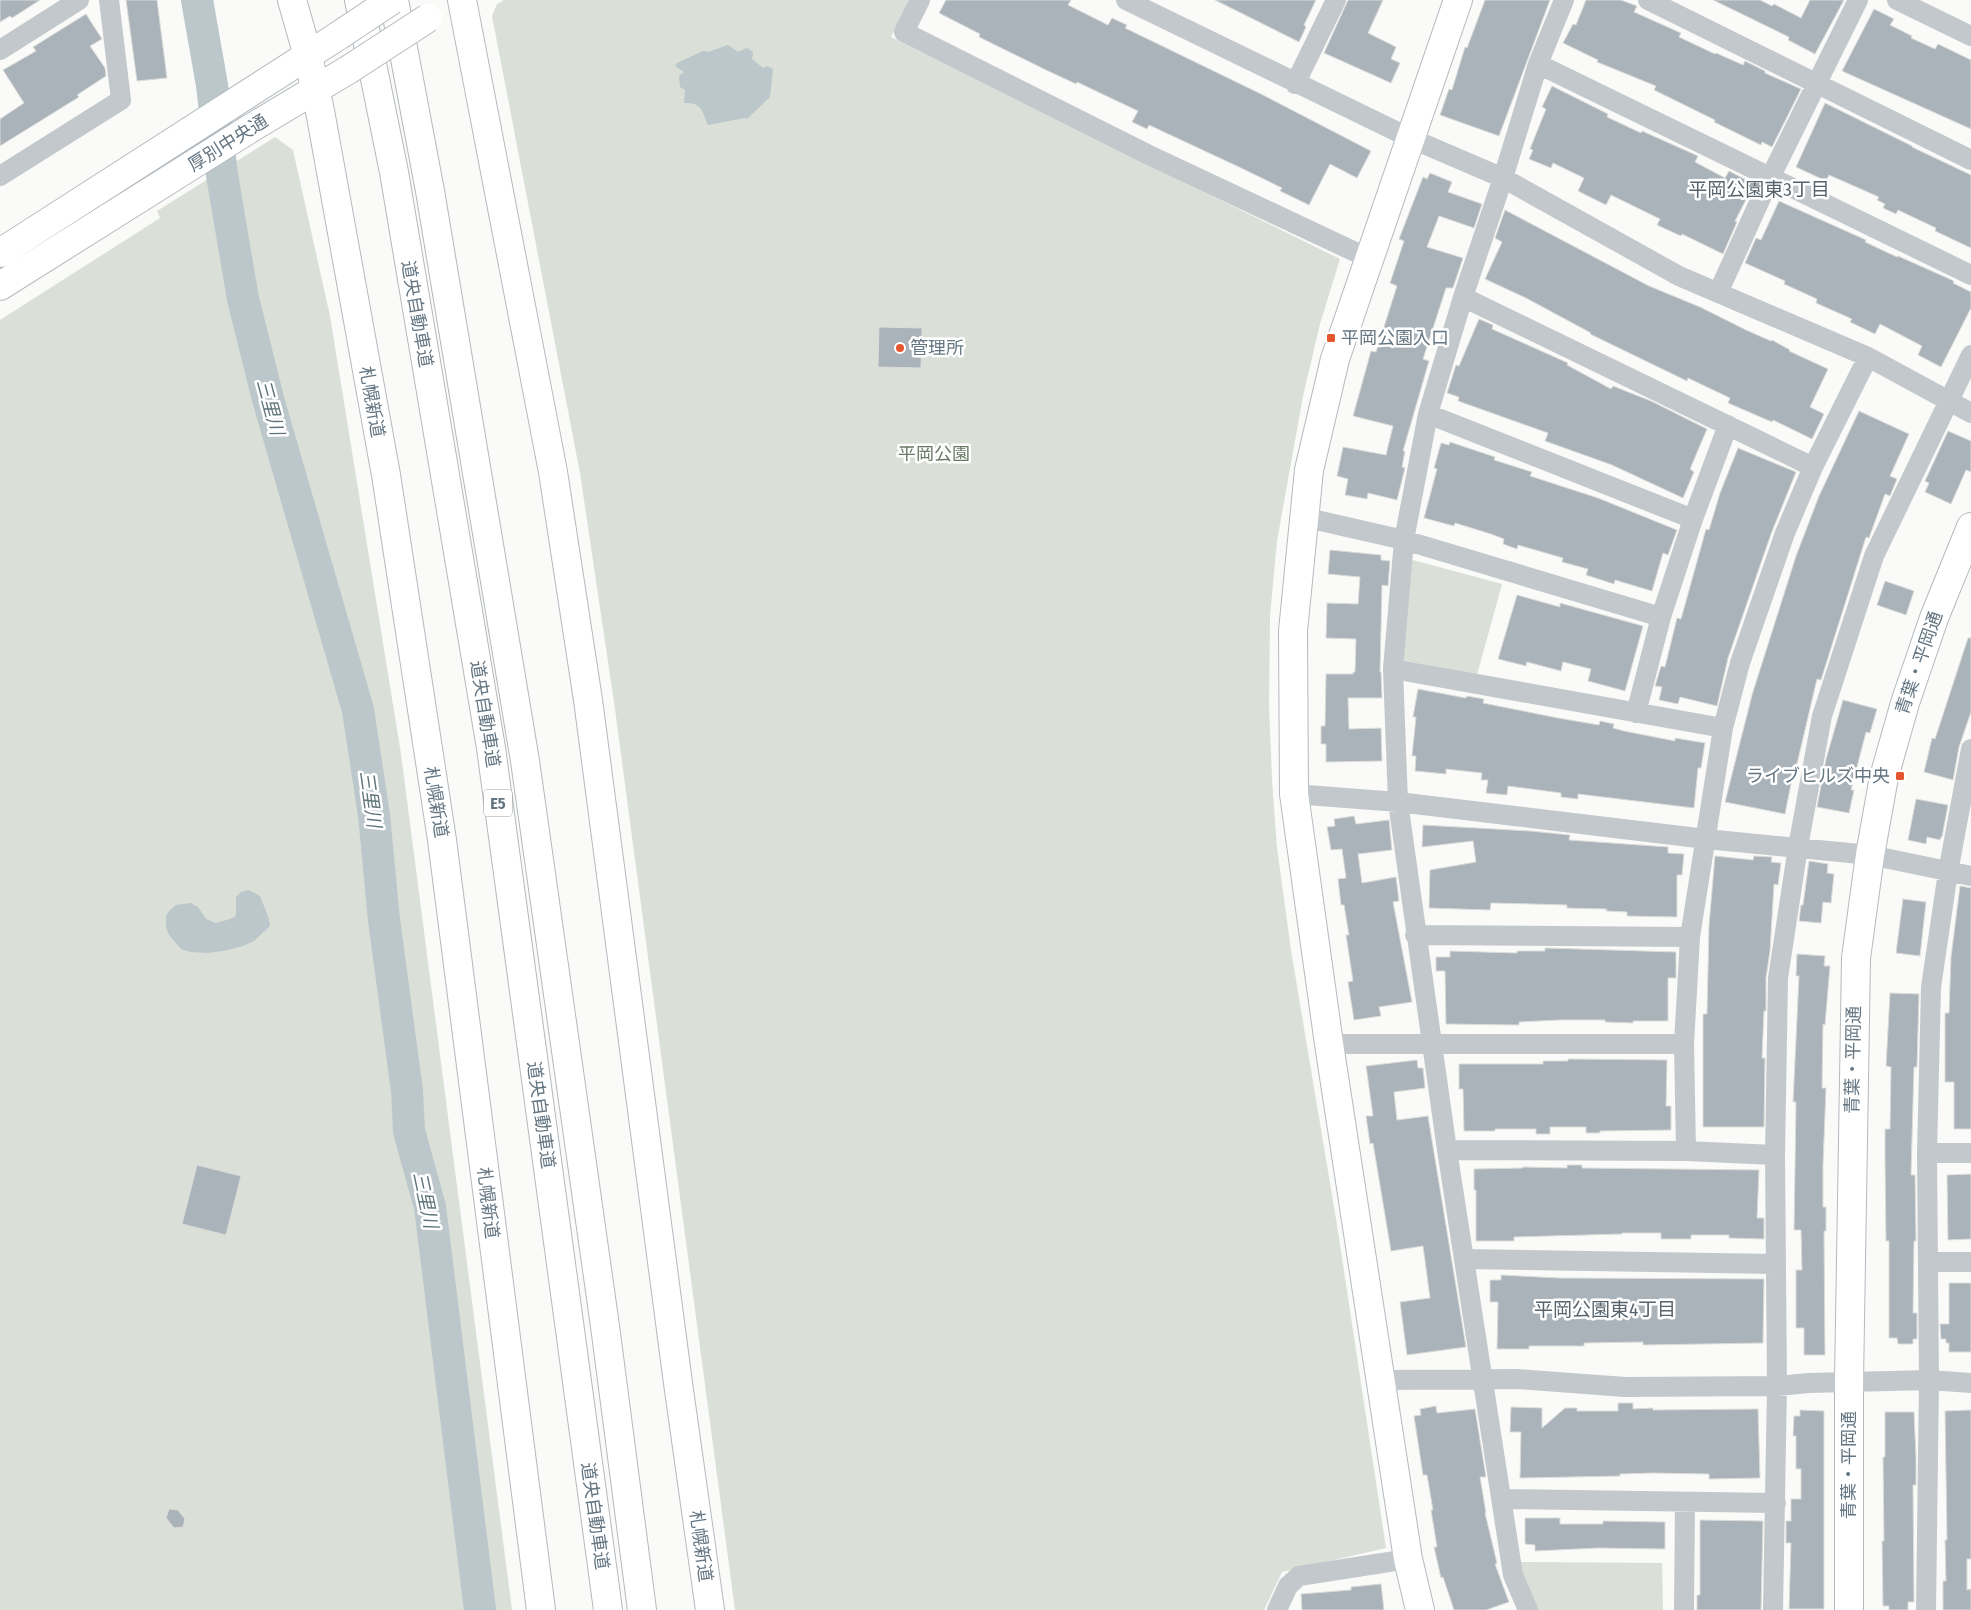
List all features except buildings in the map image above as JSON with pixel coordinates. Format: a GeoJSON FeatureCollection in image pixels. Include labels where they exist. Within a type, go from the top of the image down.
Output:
{"type":"FeatureCollection","features":[{"type":"Feature","properties":{"kind":"main road","name":"札幌新道"},"geometry":{"type":"LineString","coordinates":[[292,0],[316,91],[386,475],[442,840],[541,1610]]}},
{"type":"Feature","properties":{"kind":"main road","name":"道央自動車道"},"geometry":{"type":"LineString","coordinates":[[359,0],[394,172],[491,748],[608,1610]]}},
{"type":"Feature","properties":{"kind":"main road","name":"厚別中央通"},"geometry":{"type":"LineString","coordinates":[[0,253],[393,0]]}},
{"type":"Feature","properties":{"kind":"main road","name":"道央自動車道"},"geometry":{"type":"LineString","coordinates":[[393,0],[430,191],[525,761],[605,1326],[642,1610]]}},
{"type":"Feature","properties":{"kind":"main road","name":"厚別中央通"},"geometry":{"type":"LineString","coordinates":[[0,286],[251,128],[316,91],[456,0]]}},
{"type":"Feature","properties":{"kind":"main road","name":"札幌新道"},"geometry":{"type":"LineString","coordinates":[[462,0],[556,491],[588,700],[678,1383],[710,1610]]}},
{"type":"Feature","properties":{"kind":"main road"},"geometry":{"type":"LineString","coordinates":[[1420,1610],[1408,1560],[1329,1044],[1294,794],[1293,631],[1309,470],[1335,358],[1458,0]]}},
{"type":"Feature","properties":{"kind":"main road","name":"青葉・平岡通"},"geometry":{"type":"LineString","coordinates":[[1849,1610],[1849,1382],[1854,984],[1856,958],[1870,855],[1884,777],[1905,704],[1934,618],[1971,528]]}},
{"type":"Feature","properties":{"kind":"street"},"geometry":{"type":"LineString","coordinates":[[0,50],[79,0]]}},
{"type":"Feature","properties":{"kind":"street"},"geometry":{"type":"LineString","coordinates":[[0,176],[121,100],[109,0]]}},
{"type":"Feature","properties":{"kind":"street"},"geometry":{"type":"LineString","coordinates":[[920,0],[904,32],[1149,155],[1368,258]]}},
{"type":"Feature","properties":{"kind":"street"},"geometry":{"type":"LineString","coordinates":[[1126,0],[1295,84],[1410,138],[1504,178],[1679,276],[1868,357],[1971,413]]}},
{"type":"Feature","properties":{"kind":"street"},"geometry":{"type":"LineString","coordinates":[[1295,84],[1336,0]]}},
{"type":"Feature","properties":{"kind":"street"},"geometry":{"type":"LineString","coordinates":[[1528,1610],[1513,1576],[1415,935],[1398,802],[1393,669],[1404,540],[1428,414],[1463,297],[1504,178],[1538,64],[1564,0]]}},
{"type":"Feature","properties":{"kind":"street"},"geometry":{"type":"LineString","coordinates":[[1648,0],[1971,160]]}},
{"type":"Feature","properties":{"kind":"street"},"geometry":{"type":"LineString","coordinates":[[1718,294],[1770,178],[1858,0]]}},
{"type":"Feature","properties":{"kind":"street"},"geometry":{"type":"LineString","coordinates":[[1897,0],[1971,36]]}},
{"type":"Feature","properties":{"kind":"street"},"geometry":{"type":"LineString","coordinates":[[1538,64],[1971,275]]}},
{"type":"Feature","properties":{"kind":"street"},"geometry":{"type":"LineString","coordinates":[[1463,297],[1812,467]]}},
{"type":"Feature","properties":{"kind":"street"},"geometry":{"type":"LineString","coordinates":[[1773,1610],[1777,1386],[1775,1155],[1778,978],[1798,847],[1822,716],[1874,556],[1971,355]]}},
{"type":"Feature","properties":{"kind":"street"},"geometry":{"type":"LineString","coordinates":[[1686,1151],[1684,1044],[1690,938],[1723,728],[1740,663],[1785,533],[1812,467],[1868,357]]}},
{"type":"Feature","properties":{"kind":"street"},"geometry":{"type":"LineString","coordinates":[[1428,414],[1693,519]]}},
{"type":"Feature","properties":{"kind":"street"},"geometry":{"type":"LineString","coordinates":[[1636,713],[1661,617],[1693,519],[1728,425]]}},
{"type":"Feature","properties":{"kind":"street"},"geometry":{"type":"LineString","coordinates":[[1303,517],[1404,540],[1661,617]]}},
{"type":"Feature","properties":{"kind":"street"},"geometry":{"type":"LineString","coordinates":[[1393,669],[1723,728]]}},
{"type":"Feature","properties":{"kind":"street"},"geometry":{"type":"LineString","coordinates":[[1926,1610],[1929,1380],[1928,1153],[1931,987],[1948,872],[1971,749]]}},
{"type":"Feature","properties":{"kind":"street"},"geometry":{"type":"LineString","coordinates":[[1294,794],[1398,802],[1706,839],[1870,855],[1971,876]]}},
{"type":"Feature","properties":{"kind":"street"},"geometry":{"type":"LineString","coordinates":[[1415,935],[1690,938]]}},
{"type":"Feature","properties":{"kind":"street"},"geometry":{"type":"LineString","coordinates":[[1329,1044],[1684,1044]]}},
{"type":"Feature","properties":{"kind":"street"},"geometry":{"type":"LineString","coordinates":[[1447,1150],[1686,1151],[1775,1155]]}},
{"type":"Feature","properties":{"kind":"street"},"geometry":{"type":"LineString","coordinates":[[1928,1153],[1971,1153]]}},
{"type":"Feature","properties":{"kind":"street"},"geometry":{"type":"LineString","coordinates":[[1465,1260],[1776,1264]]}},
{"type":"Feature","properties":{"kind":"street"},"geometry":{"type":"LineString","coordinates":[[1928,1262],[1971,1262]]}},
{"type":"Feature","properties":{"kind":"street"},"geometry":{"type":"LineString","coordinates":[[1381,1380],[1517,1379],[1625,1387],[1777,1386],[1929,1380],[1971,1383]]}},
{"type":"Feature","properties":{"kind":"street"},"geometry":{"type":"LineString","coordinates":[[1501,1499],[1776,1503]]}},
{"type":"Feature","properties":{"kind":"street"},"geometry":{"type":"LineString","coordinates":[[1684,1610],[1685,1502]]}},
{"type":"Feature","properties":{"kind":"street"},"geometry":{"type":"LineString","coordinates":[[1277,1610],[1288,1586],[1298,1576],[1408,1560]]}},
{"type":"Feature","properties":{"kind":"green space","name":"平岡公園"},"geometry":{"type":"Polygon","coordinates":[[[504,0],[909,0],[891,37],[1340,259],[1320,324],[1303,396],[1277,541],[1270,616],[1269,705],[1277,848],[1291,950],[1337,1225],[1386,1548],[1282,1572],[1264,1610],[735,1610],[615,709],[580,473],[492,16],[497,4],[504,0]]]}},
{"type":"Feature","properties":{"kind":"green space"},"geometry":{"type":"Polygon","coordinates":[[[275,137],[293,150],[330,316],[401,754],[512,1610],[0,1610],[0,320],[160,218],[157,211],[275,137]]]}},
{"type":"Feature","properties":{"kind":"green space"},"geometry":{"type":"Polygon","coordinates":[[[1409,559],[1502,584],[1477,675],[1401,660],[1409,559]]]}},
{"type":"Feature","properties":{"kind":"green space"},"geometry":{"type":"Polygon","coordinates":[[[1515,1562],[1662,1563],[1663,1610],[1534,1610],[1515,1562]]]}},
{"type":"Feature","properties":{"kind":"shaded area"},"geometry":{"type":"Polygon","coordinates":[[[728,45],[738,52],[747,48],[753,52],[752,59],[763,68],[767,66],[773,69],[770,97],[747,119],[708,125],[701,108],[694,104],[684,103],[685,90],[680,87],[679,76],[684,72],[675,66],[677,63],[703,51],[708,52],[728,45]]]}},
{"type":"Feature","properties":{"kind":"shaded area"},"geometry":{"type":"Polygon","coordinates":[[[249,890],[260,896],[270,926],[254,941],[223,951],[191,952],[181,949],[169,935],[166,927],[166,916],[176,905],[191,903],[198,907],[206,919],[216,923],[236,916],[236,897],[241,892],[249,890]]]}},
{"type":"Feature","properties":{"kind":"waterway","name":"三里川"},"geometry":{"type":"LineString","coordinates":[[197,0],[212,85],[222,175],[243,299],[268,399],[358,710],[374,815],[384,920],[407,1091],[409,1131],[430,1207],[480,1610]]}},
{"type":"Feature","properties":{"kind":"place","name":"平岡公園入口"},"geometry":{"type":"Point","coordinates":[1331,338]}},
{"type":"Feature","properties":{"kind":"place","name":"管理所"},"geometry":{"type":"Point","coordinates":[900,348]}},
{"type":"Feature","properties":{"kind":"place","name":"ライブヒルズ中央"},"geometry":{"type":"Point","coordinates":[1900,776]}},
{"type":"Feature","properties":{"kind":"district","name":"平岡公園東3丁目"},"geometry":{"type":"Point","coordinates":[1759,189]}},
{"type":"Feature","properties":{"kind":"district","name":"平岡公園東4丁目"},"geometry":{"type":"Point","coordinates":[1605,1309]}}]}
